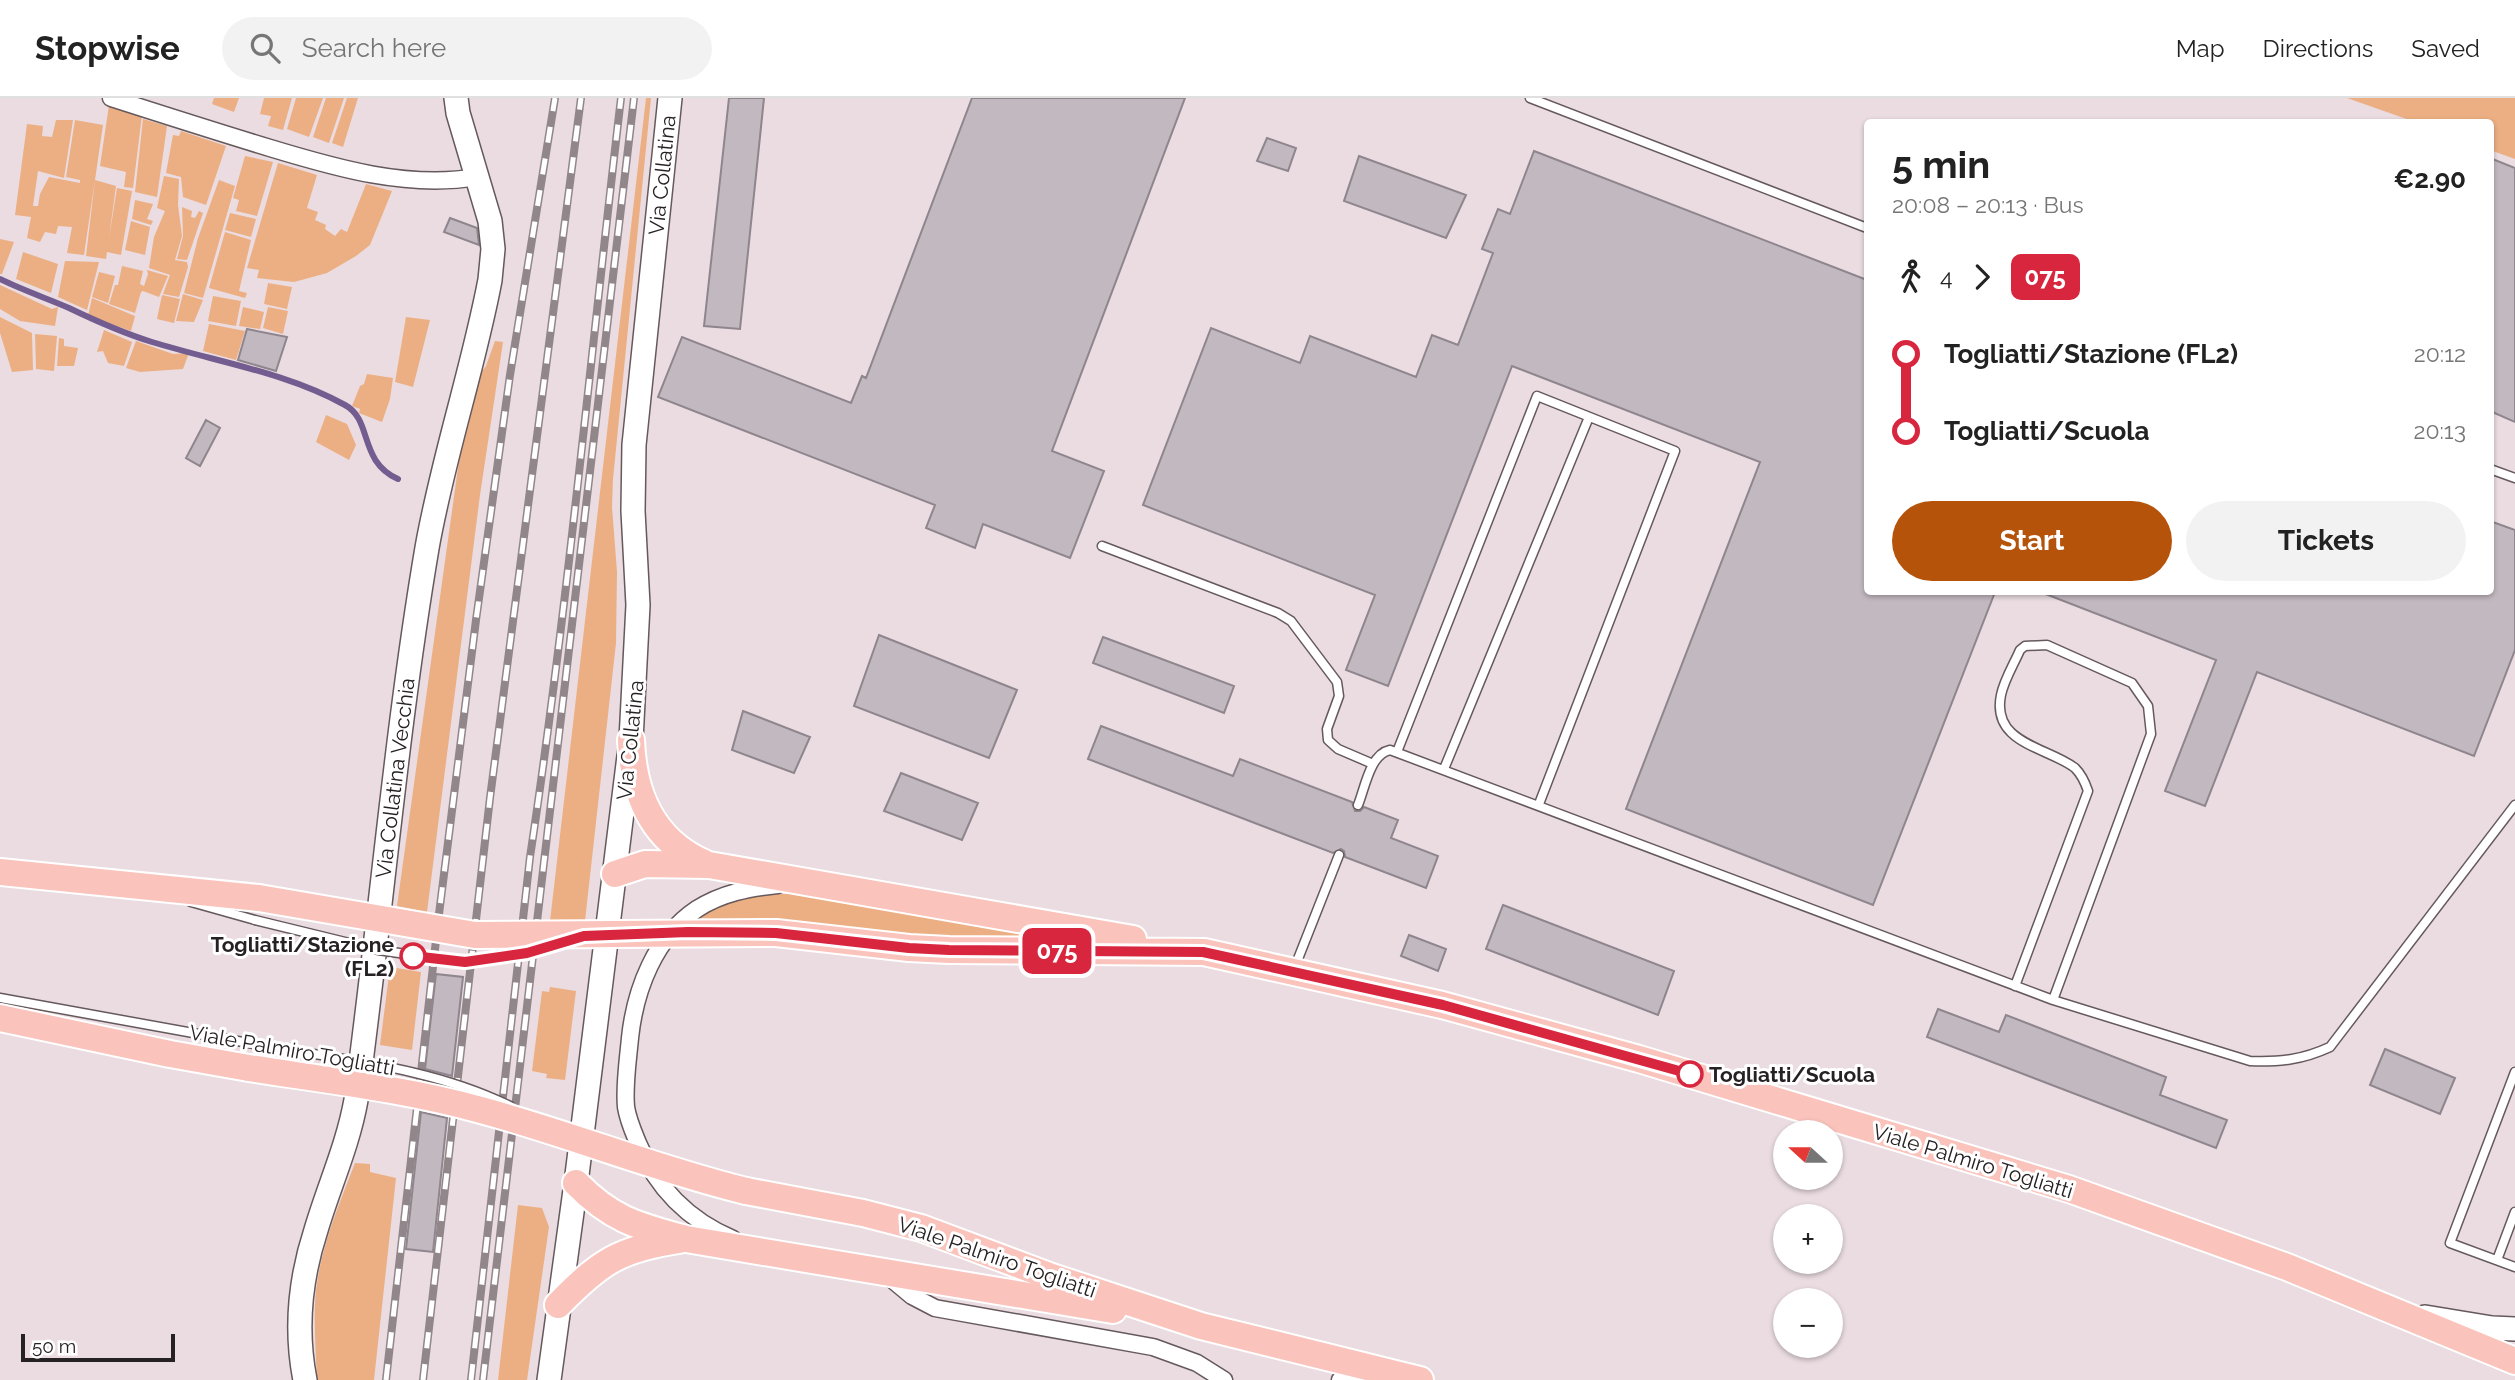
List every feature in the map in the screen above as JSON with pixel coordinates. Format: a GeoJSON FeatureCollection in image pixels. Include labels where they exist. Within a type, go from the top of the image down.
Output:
{"type":"FeatureCollection","features":[{"type":"Feature","properties":{"kind":"main road"},"geometry":{"type":"LineString","coordinates":[[631,740],[634,778],[647,810],[673,844],[709,865]]}},
{"type":"Feature","properties":{"kind":"main road"},"geometry":{"type":"LineString","coordinates":[[615,874],[645,864],[709,865],[1203,952]]}},
{"type":"Feature","properties":{"kind":"main road","name":"Viale Palmiro Togliatti"},"geometry":{"type":"LineString","coordinates":[[11,878],[59,877],[135,885],[257,909],[458,933],[517,936],[776,933],[949,950],[1203,952],[1443,1005],[1639,1059],[2056,1185],[2287,1267],[2515,1361]]}},
{"type":"Feature","properties":{"kind":"main road","name":"Viale Palmiro Togliatti"},"geometry":{"type":"LineString","coordinates":[[0,1018],[170,1054],[252,1056],[482,1110],[669,1170],[746,1191],[863,1213],[921,1228],[1049,1276],[1200,1326],[1420,1380]]}},
{"type":"Feature","properties":{"kind":"main road"},"geometry":{"type":"LineString","coordinates":[[576,1183],[592,1200],[614,1216],[638,1226],[686,1239],[1200,1326]]}},
{"type":"Feature","properties":{"kind":"main road"},"geometry":{"type":"LineString","coordinates":[[558,1306],[587,1275],[610,1260],[645,1247],[686,1239]]}},
{"type":"Feature","properties":{"kind":"street"},"geometry":{"type":"LineString","coordinates":[[111,98],[252,143],[340,167],[402,179],[451,181],[477,177]]}},
{"type":"Feature","properties":{"kind":"street","name":"Via Collatina Vecchia"},"geometry":{"type":"LineString","coordinates":[[305,1380],[300,1323],[304,1274],[343,1153],[356,1100],[395,763],[424,567],[437,496],[490,280],[492,230],[456,98]]}},
{"type":"Feature","properties":{"kind":"street","name":"Via Collatina"},"geometry":{"type":"LineString","coordinates":[[549,1380],[631,740],[638,606],[633,511],[634,445],[670,98]]}},
{"type":"Feature","properties":{"kind":"street"},"geometry":{"type":"LineString","coordinates":[[774,1253],[705,1225],[681,1207],[660,1184],[647,1164],[627,1114],[629,1054],[638,993],[655,956],[676,926],[697,909],[730,893],[805,881]]}},
{"type":"Feature","properties":{"kind":"street"},"geometry":{"type":"LineString","coordinates":[[881,1270],[912,1296],[935,1308],[1153,1347],[1197,1363],[1224,1380]]}},
{"type":"Feature","properties":{"kind":"street"},"geometry":{"type":"LineString","coordinates":[[2396,1312],[2492,1328],[2515,1329]]}},
{"type":"Feature","properties":{"kind":"street"},"geometry":{"type":"LineString","coordinates":[[1340,1380],[1381,1370]]}},
{"type":"Feature","properties":{"kind":"lane"},"geometry":{"type":"LineString","coordinates":[[1530,98],[1864,227]]}},
{"type":"Feature","properties":{"kind":"lane"},"geometry":{"type":"LineString","coordinates":[[1397,752],[1537,396],[1675,451],[1539,804]]}},
{"type":"Feature","properties":{"kind":"lane"},"geometry":{"type":"LineString","coordinates":[[1444,769],[1589,417]]}},
{"type":"Feature","properties":{"kind":"lane"},"geometry":{"type":"LineString","coordinates":[[2494,470],[2515,478]]}},
{"type":"Feature","properties":{"kind":"lane"},"geometry":{"type":"LineString","coordinates":[[1102,546],[1278,613],[1291,621],[1337,682],[1339,696],[1327,729],[1328,740],[1338,749],[1373,764]]}},
{"type":"Feature","properties":{"kind":"lane"},"geometry":{"type":"LineString","coordinates":[[2015,986],[2088,791],[2083,777],[2074,767],[2018,740],[2002,717],[2001,696],[2020,650],[2025,646],[2047,645],[2132,683],[2148,706],[2151,727],[2151,734],[2053,1000]]}},
{"type":"Feature","properties":{"kind":"lane"},"geometry":{"type":"LineString","coordinates":[[1358,805],[1373,764],[1385,750],[1397,752],[2053,1000],[2250,1061],[2282,1062],[2309,1056],[2330,1047],[2515,805]]}},
{"type":"Feature","properties":{"kind":"lane"},"geometry":{"type":"LineString","coordinates":[[1293,972],[1339,855]]}},
{"type":"Feature","properties":{"kind":"lane","name":"Viale Palmiro Togliatti"},"geometry":{"type":"LineString","coordinates":[[0,998],[252,1056]]}},
{"type":"Feature","properties":{"kind":"lane"},"geometry":{"type":"LineString","coordinates":[[2515,1072],[2450,1243],[2515,1267]]}},
{"type":"Feature","properties":{"kind":"lane"},"geometry":{"type":"LineString","coordinates":[[2497,1260],[2515,1212]]}},
{"type":"Feature","properties":{"kind":"shaded area"},"geometry":{"type":"Polygon","coordinates":[[[214,98],[239,98],[234,112],[212,104],[214,98]]]}},
{"type":"Feature","properties":{"kind":"shaded area"},"geometry":{"type":"Polygon","coordinates":[[[264,98],[292,98],[283,130],[268,126],[271,116],[260,114],[264,98]]]}},
{"type":"Feature","properties":{"kind":"shaded area"},"geometry":{"type":"Polygon","coordinates":[[[296,98],[323,98],[309,137],[287,129],[296,98]]]}},
{"type":"Feature","properties":{"kind":"shaded area"},"geometry":{"type":"Polygon","coordinates":[[[326,98],[344,98],[329,143],[313,137],[326,98]]]}},
{"type":"Feature","properties":{"kind":"shaded area"},"geometry":{"type":"Polygon","coordinates":[[[347,98],[358,98],[343,147],[332,143],[347,98]]]}},
{"type":"Feature","properties":{"kind":"shaded area"},"geometry":{"type":"Polygon","coordinates":[[[646,98],[651,98],[613,479],[612,507],[617,572],[616,643],[585,921],[550,921],[646,98]]]}},
{"type":"Feature","properties":{"kind":"shaded area"},"geometry":{"type":"Polygon","coordinates":[[[2347,98],[2515,98],[2515,159],[2494,151],[2494,119],[2406,119],[2347,98]]]}},
{"type":"Feature","properties":{"kind":"shaded area"},"geometry":{"type":"Polygon","coordinates":[[[109,105],[142,115],[133,188],[124,187],[126,172],[100,166],[109,105]]]}},
{"type":"Feature","properties":{"kind":"shaded area"},"geometry":{"type":"Polygon","coordinates":[[[143,119],[167,126],[157,197],[135,192],[143,119]]]}},
{"type":"Feature","properties":{"kind":"shaded area"},"geometry":{"type":"Polygon","coordinates":[[[56,120],[73,120],[64,178],[38,171],[33,206],[38,206],[40,194],[49,177],[80,183],[80,180],[66,177],[75,120],[103,125],[84,255],[67,253],[72,227],[58,226],[56,234],[45,232],[40,242],[27,238],[31,217],[15,215],[27,124],[43,126],[42,136],[52,137],[56,120]]]}},
{"type":"Feature","properties":{"kind":"shaded area"},"geometry":{"type":"Polygon","coordinates":[[[181,131],[226,146],[206,205],[183,197],[181,177],[166,173],[173,135],[179,136],[181,131]]]}},
{"type":"Feature","properties":{"kind":"shaded area"},"geometry":{"type":"Polygon","coordinates":[[[245,156],[273,162],[257,216],[236,211],[239,200],[233,198],[245,156]]]}},
{"type":"Feature","properties":{"kind":"shaded area"},"geometry":{"type":"Polygon","coordinates":[[[278,163],[317,175],[307,208],[318,212],[315,220],[326,225],[325,229],[335,236],[341,229],[347,232],[366,184],[392,191],[370,245],[327,273],[294,282],[257,278],[259,270],[247,268],[278,163]]]}},
{"type":"Feature","properties":{"kind":"shaded area"},"geometry":{"type":"Polygon","coordinates":[[[164,176],[179,179],[178,205],[182,236],[175,260],[187,262],[188,267],[179,297],[163,294],[170,275],[149,268],[154,237],[165,211],[157,208],[164,176]]]}},
{"type":"Feature","properties":{"kind":"shaded area"},"geometry":{"type":"Polygon","coordinates":[[[95,180],[116,186],[109,238],[117,188],[132,191],[121,255],[107,252],[106,259],[86,256],[95,180]]]}},
{"type":"Feature","properties":{"kind":"shaded area"},"geometry":{"type":"Polygon","coordinates":[[[219,180],[235,186],[203,298],[184,293],[198,238],[219,180]]]}},
{"type":"Feature","properties":{"kind":"shaded area"},"geometry":{"type":"Polygon","coordinates":[[[135,200],[153,204],[147,219],[153,221],[151,225],[132,219],[135,200]]]}},
{"type":"Feature","properties":{"kind":"shaded area"},"geometry":{"type":"Polygon","coordinates":[[[182,207],[192,211],[191,217],[195,218],[199,211],[203,213],[187,260],[177,259],[183,236],[182,207]]]}},
{"type":"Feature","properties":{"kind":"shaded area"},"geometry":{"type":"Polygon","coordinates":[[[230,213],[256,219],[251,237],[225,230],[230,213]]]}},
{"type":"Feature","properties":{"kind":"shaded area"},"geometry":{"type":"Polygon","coordinates":[[[131,221],[150,227],[145,255],[125,250],[131,221]]]}},
{"type":"Feature","properties":{"kind":"shaded area"},"geometry":{"type":"Polygon","coordinates":[[[225,232],[251,240],[239,291],[247,293],[245,298],[209,288],[225,232]]]}},
{"type":"Feature","properties":{"kind":"shaded area"},"geometry":{"type":"Polygon","coordinates":[[[0,239],[14,242],[2,274],[0,274],[0,239]]]}},
{"type":"Feature","properties":{"kind":"shaded area"},"geometry":{"type":"Polygon","coordinates":[[[23,252],[58,264],[51,293],[16,279],[23,252]]]}},
{"type":"Feature","properties":{"kind":"shaded area"},"geometry":{"type":"Polygon","coordinates":[[[65,261],[99,262],[87,310],[58,297],[65,261]]]}},
{"type":"Feature","properties":{"kind":"shaded area"},"geometry":{"type":"Polygon","coordinates":[[[122,266],[143,271],[140,284],[144,286],[147,270],[168,276],[159,297],[141,292],[135,313],[109,304],[115,285],[118,285],[122,266]]]}},
{"type":"Feature","properties":{"kind":"shaded area"},"geometry":{"type":"Polygon","coordinates":[[[99,272],[115,276],[108,303],[92,297],[99,272]]]}},
{"type":"Feature","properties":{"kind":"shaded area"},"geometry":{"type":"Polygon","coordinates":[[[268,283],[292,287],[287,309],[264,304],[268,283]]]}},
{"type":"Feature","properties":{"kind":"shaded area"},"geometry":{"type":"Polygon","coordinates":[[[0,285],[52,309],[58,307],[55,326],[20,321],[0,309],[0,285]]]}},
{"type":"Feature","properties":{"kind":"shaded area"},"geometry":{"type":"Polygon","coordinates":[[[183,294],[203,300],[194,322],[176,321],[183,294]]]}},
{"type":"Feature","properties":{"kind":"shaded area"},"geometry":{"type":"Polygon","coordinates":[[[162,295],[180,299],[174,323],[157,319],[162,295]]]}},
{"type":"Feature","properties":{"kind":"shaded area"},"geometry":{"type":"Polygon","coordinates":[[[213,296],[241,301],[236,326],[208,321],[213,296]]]}},
{"type":"Feature","properties":{"kind":"shaded area"},"geometry":{"type":"Polygon","coordinates":[[[92,298],[135,316],[131,331],[88,316],[92,298]]]}},
{"type":"Feature","properties":{"kind":"shaded area"},"geometry":{"type":"Polygon","coordinates":[[[243,307],[264,312],[260,329],[239,326],[243,307]]]}},
{"type":"Feature","properties":{"kind":"shaded area"},"geometry":{"type":"Polygon","coordinates":[[[268,307],[288,311],[283,334],[263,328],[268,307]]]}},
{"type":"Feature","properties":{"kind":"shaded area"},"geometry":{"type":"Polygon","coordinates":[[[0,317],[32,333],[33,370],[12,372],[0,333],[0,317]]]}},
{"type":"Feature","properties":{"kind":"shaded area"},"geometry":{"type":"Polygon","coordinates":[[[406,317],[430,320],[413,387],[395,382],[406,317]]]}},
{"type":"Feature","properties":{"kind":"shaded area"},"geometry":{"type":"Polygon","coordinates":[[[209,324],[245,331],[236,360],[203,351],[209,324]]]}},
{"type":"Feature","properties":{"kind":"shaded area"},"geometry":{"type":"Polygon","coordinates":[[[104,330],[132,342],[124,366],[108,363],[103,351],[97,352],[104,330]]]}},
{"type":"Feature","properties":{"kind":"shaded area"},"geometry":{"type":"Polygon","coordinates":[[[35,334],[57,336],[54,371],[36,369],[35,334]]]}},
{"type":"Feature","properties":{"kind":"shaded area"},"geometry":{"type":"Polygon","coordinates":[[[59,338],[64,339],[64,346],[78,348],[74,366],[57,366],[59,338]]]}},
{"type":"Feature","properties":{"kind":"shaded area"},"geometry":{"type":"Polygon","coordinates":[[[136,341],[173,354],[189,353],[183,369],[140,372],[126,368],[136,341]]]}},
{"type":"Feature","properties":{"kind":"shaded area"},"geometry":{"type":"Polygon","coordinates":[[[495,341],[503,342],[480,495],[427,912],[397,906],[462,439],[479,375],[486,366],[495,341]]]}},
{"type":"Feature","properties":{"kind":"shaded area"},"geometry":{"type":"Polygon","coordinates":[[[367,374],[393,378],[390,399],[382,422],[359,413],[360,409],[352,406],[367,374]]]}},
{"type":"Feature","properties":{"kind":"shaded area"},"geometry":{"type":"Polygon","coordinates":[[[326,415],[347,424],[356,445],[349,460],[316,442],[326,415]]]}},
{"type":"Feature","properties":{"kind":"shaded area"},"geometry":{"type":"Polygon","coordinates":[[[761,894],[791,894],[1045,936],[946,940],[802,924],[697,918],[709,909],[761,894]]]}},
{"type":"Feature","properties":{"kind":"shaded area"},"geometry":{"type":"Polygon","coordinates":[[[390,967],[421,972],[412,1050],[380,1045],[390,967]]]}},
{"type":"Feature","properties":{"kind":"shaded area"},"geometry":{"type":"Polygon","coordinates":[[[550,987],[576,991],[565,1080],[546,1078],[547,1074],[532,1071],[542,991],[549,992],[550,987]]]}},
{"type":"Feature","properties":{"kind":"shaded area"},"geometry":{"type":"Polygon","coordinates":[[[355,1163],[370,1164],[370,1172],[396,1178],[374,1380],[317,1380],[315,1313],[320,1268],[329,1232],[355,1163]]]}},
{"type":"Feature","properties":{"kind":"shaded area"},"geometry":{"type":"Polygon","coordinates":[[[518,1205],[542,1208],[549,1227],[527,1380],[498,1380],[518,1205]]]}},
{"type":"Feature","properties":{"kind":"building"},"geometry":{"type":"Polygon","coordinates":[[[729,98],[764,98],[740,329],[704,326],[729,98]]]}},
{"type":"Feature","properties":{"kind":"building"},"geometry":{"type":"Polygon","coordinates":[[[972,98],[1185,98],[1052,451],[1104,471],[1070,558],[983,524],[975,548],[926,528],[935,505],[658,397],[682,337],[851,403],[862,376],[866,378],[972,98]]]}},
{"type":"Feature","properties":{"kind":"building"},"geometry":{"type":"Polygon","coordinates":[[[1267,138],[1296,148],[1288,171],[1257,161],[1267,138]]]}},
{"type":"Feature","properties":{"kind":"building"},"geometry":{"type":"Polygon","coordinates":[[[1534,151],[1864,279],[1864,595],[1994,595],[1873,905],[1626,809],[1760,462],[1512,366],[1388,686],[1346,670],[1375,595],[1143,505],[1211,328],[1300,363],[1310,336],[1416,377],[1432,335],[1458,345],[1493,253],[1482,249],[1498,209],[1510,214],[1534,151]]]}},
{"type":"Feature","properties":{"kind":"building"},"geometry":{"type":"Polygon","coordinates":[[[1359,156],[1466,195],[1446,238],[1344,201],[1359,156]]]}},
{"type":"Feature","properties":{"kind":"building"},"geometry":{"type":"Polygon","coordinates":[[[2494,160],[2515,168],[2515,422],[2494,413],[2494,160]]]}},
{"type":"Feature","properties":{"kind":"building"},"geometry":{"type":"Polygon","coordinates":[[[450,218],[477,228],[479,245],[444,232],[450,218]]]}},
{"type":"Feature","properties":{"kind":"building"},"geometry":{"type":"Polygon","coordinates":[[[247,329],[287,337],[276,371],[238,360],[247,329]]]}},
{"type":"Feature","properties":{"kind":"building"},"geometry":{"type":"Polygon","coordinates":[[[206,420],[220,428],[200,466],[186,458],[206,420]]]}},
{"type":"Feature","properties":{"kind":"building"},"geometry":{"type":"Polygon","coordinates":[[[2494,522],[2515,530],[2515,650],[2474,756],[2257,672],[2205,806],[2165,791],[2216,660],[2048,595],[2494,595],[2494,522]]]}},
{"type":"Feature","properties":{"kind":"building"},"geometry":{"type":"Polygon","coordinates":[[[879,635],[1017,690],[989,758],[854,706],[879,635]]]}},
{"type":"Feature","properties":{"kind":"building"},"geometry":{"type":"Polygon","coordinates":[[[1103,637],[1234,686],[1224,713],[1093,663],[1103,637]]]}},
{"type":"Feature","properties":{"kind":"building"},"geometry":{"type":"Polygon","coordinates":[[[743,711],[810,737],[794,773],[732,750],[743,711]]]}},
{"type":"Feature","properties":{"kind":"building"},"geometry":{"type":"Polygon","coordinates":[[[1101,726],[1233,776],[1240,759],[1352,802],[1355,811],[1364,807],[1398,820],[1391,838],[1438,856],[1426,888],[1345,857],[1341,849],[1333,853],[1088,759],[1101,726]]]}},
{"type":"Feature","properties":{"kind":"building"},"geometry":{"type":"Polygon","coordinates":[[[901,773],[978,803],[962,840],[884,811],[901,773]]]}},
{"type":"Feature","properties":{"kind":"building"},"geometry":{"type":"Polygon","coordinates":[[[1503,905],[1674,971],[1658,1015],[1486,949],[1503,905]]]}},
{"type":"Feature","properties":{"kind":"building"},"geometry":{"type":"Polygon","coordinates":[[[1409,935],[1446,949],[1438,971],[1401,956],[1409,935]]]}},
{"type":"Feature","properties":{"kind":"building"},"geometry":{"type":"Polygon","coordinates":[[[436,974],[463,977],[452,1076],[425,1069],[436,974]]]}},
{"type":"Feature","properties":{"kind":"building"},"geometry":{"type":"Polygon","coordinates":[[[1938,1009],[1999,1032],[2006,1015],[2166,1077],[2160,1095],[2227,1120],[2216,1148],[1927,1037],[1938,1009]]]}},
{"type":"Feature","properties":{"kind":"building"},"geometry":{"type":"Polygon","coordinates":[[[2385,1049],[2455,1078],[2440,1114],[2370,1085],[2385,1049]]]}},
{"type":"Feature","properties":{"kind":"building"},"geometry":{"type":"Polygon","coordinates":[[[421,1112],[447,1118],[433,1252],[406,1249],[421,1112]]]}},
{"type":"Feature","properties":{"kind":"waterway"},"geometry":{"type":"LineString","coordinates":[[0,279],[131,335],[275,376],[345,405],[359,420],[377,462],[398,479]]}},
{"type":"Feature","properties":{"kind":"railway"},"geometry":{"type":"LineString","coordinates":[[386,1380],[439,914],[476,620],[510,375],[555,98]]}},
{"type":"Feature","properties":{"kind":"railway"},"geometry":{"type":"LineString","coordinates":[[423,1380],[490,798],[581,98]]}},
{"type":"Feature","properties":{"kind":"railway"},"geometry":{"type":"LineString","coordinates":[[471,1380],[530,857],[568,573],[621,98]]}},
{"type":"Feature","properties":{"kind":"railway"},"geometry":{"type":"LineString","coordinates":[[483,1380],[634,98]]}},
{"type":"Feature","properties":{"kind":"bus line","name":"075"},"geometry":{"type":"LineString","coordinates":[[413,956],[465,962],[527,953],[584,936],[688,932],[776,933],[949,950],[1203,952],[1443,1005],[1690,1074]]}},
{"type":"Feature","properties":{"kind":"place","name":"Togliatti/Stazione (FL2)"},"geometry":{"type":"Point","coordinates":[413,956]}},
{"type":"Feature","properties":{"kind":"place","name":"Togliatti/Scuola"},"geometry":{"type":"Point","coordinates":[1690,1074]}}]}
